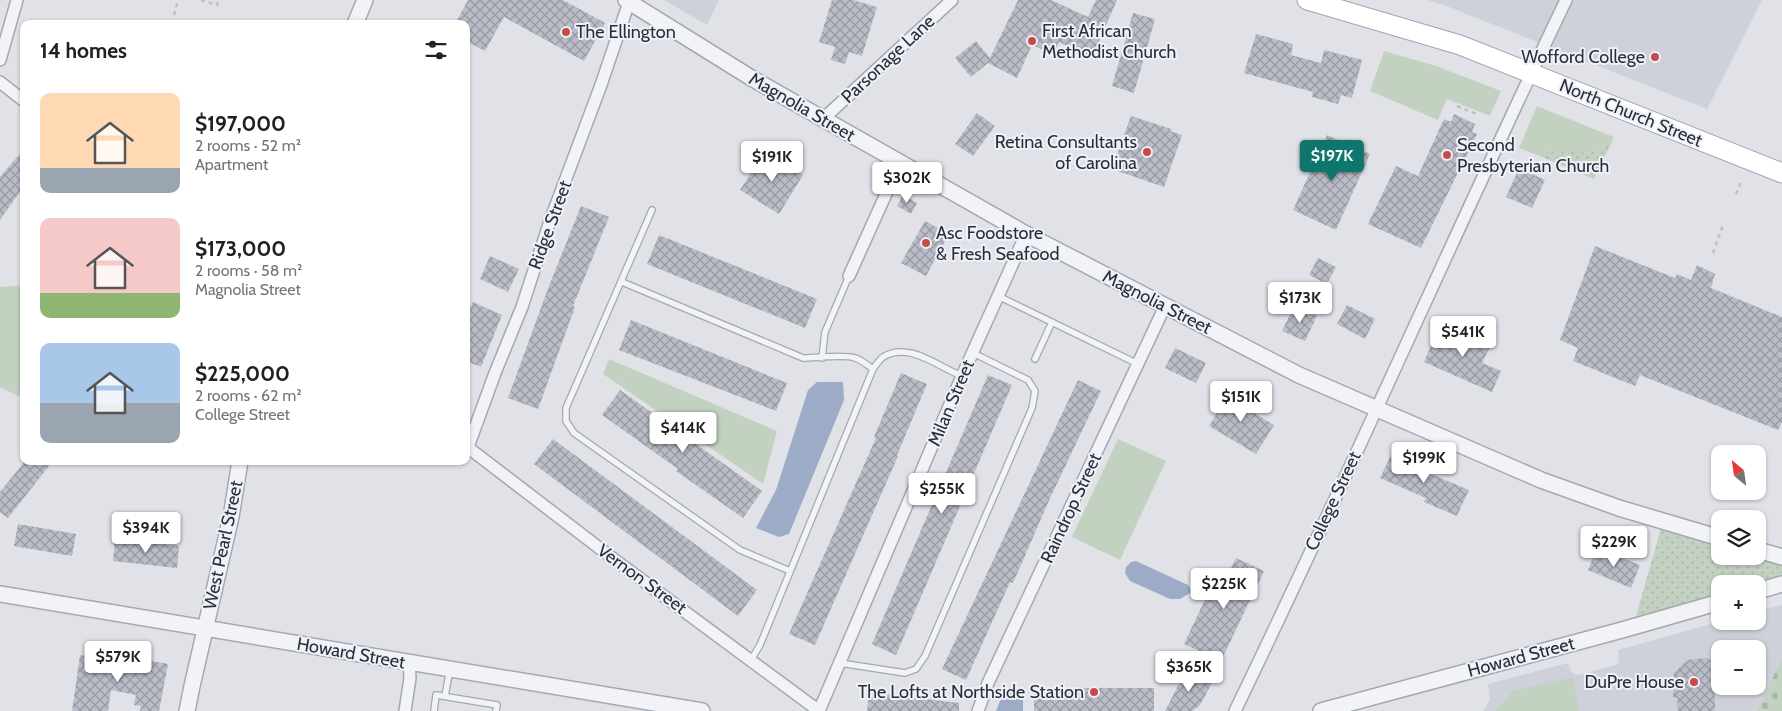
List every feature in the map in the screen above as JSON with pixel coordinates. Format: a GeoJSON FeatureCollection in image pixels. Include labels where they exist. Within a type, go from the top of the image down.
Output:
{"type":"FeatureCollection","features":[{"type":"Feature","properties":{"kind":"main road","name":"North Church Street"},"geometry":{"type":"LineString","coordinates":[[1307,0],[1460,45],[1782,174]]}},
{"type":"Feature","properties":{"kind":"street"},"geometry":{"type":"LineString","coordinates":[[0,60],[17,0]]}},
{"type":"Feature","properties":{"kind":"street"},"geometry":{"type":"LineString","coordinates":[[357,20],[365,0]]}},
{"type":"Feature","properties":{"kind":"street","name":"Parsonage Lane"},"geometry":{"type":"LineString","coordinates":[[823,119],[952,0]]}},
{"type":"Feature","properties":{"kind":"street","name":"College Street"},"geometry":{"type":"LineString","coordinates":[[1235,711],[1530,73],[1566,0]]}},
{"type":"Feature","properties":{"kind":"street","name":"Magnolia Street"},"geometry":{"type":"LineString","coordinates":[[628,1],[753,79],[1026,234],[1299,375],[1542,480],[1619,508],[1711,535]]}},
{"type":"Feature","properties":{"kind":"street","name":"Ridge Street"},"geometry":{"type":"LineString","coordinates":[[470,439],[522,307],[550,221],[601,85],[628,1]]}},
{"type":"Feature","properties":{"kind":"street"},"geometry":{"type":"LineString","coordinates":[[0,82],[20,97]]}},
{"type":"Feature","properties":{"kind":"street"},"geometry":{"type":"LineString","coordinates":[[848,276],[900,163]]}},
{"type":"Feature","properties":{"kind":"street","name":"Milan Street"},"geometry":{"type":"LineString","coordinates":[[819,711],[962,376],[1026,234]]}},
{"type":"Feature","properties":{"kind":"street","name":"Raindrop Street"},"geometry":{"type":"LineString","coordinates":[[978,711],[988,683],[1165,306]]}},
{"type":"Feature","properties":{"kind":"street","name":"Vernon Street"},"geometry":{"type":"LineString","coordinates":[[470,449],[819,711]]}},
{"type":"Feature","properties":{"kind":"street","name":"West Pearl Street"},"geometry":{"type":"LineString","coordinates":[[187,711],[231,517],[239,465]]}},
{"type":"Feature","properties":{"kind":"street"},"geometry":{"type":"LineString","coordinates":[[1766,552],[1782,557]]}},
{"type":"Feature","properties":{"kind":"street"},"geometry":{"type":"LineString","coordinates":[[1766,589],[1782,584]]}},
{"type":"Feature","properties":{"kind":"street","name":"Howard Street"},"geometry":{"type":"LineString","coordinates":[[0,594],[702,711]]}},
{"type":"Feature","properties":{"kind":"street","name":"Howard Street"},"geometry":{"type":"LineString","coordinates":[[1321,711],[1711,605]]}},
{"type":"Feature","properties":{"kind":"street"},"geometry":{"type":"LineString","coordinates":[[405,711],[410,678],[409,662]]}},
{"type":"Feature","properties":{"kind":"lane"},"geometry":{"type":"LineString","coordinates":[[652,210],[566,408],[566,421],[574,433],[740,550],[790,571]]}},
{"type":"Feature","properties":{"kind":"lane"},"geometry":{"type":"LineString","coordinates":[[822,358],[825,332],[848,276]]}},
{"type":"Feature","properties":{"kind":"lane"},"geometry":{"type":"LineString","coordinates":[[622,282],[803,358],[855,357],[873,369]]}},
{"type":"Feature","properties":{"kind":"lane"},"geometry":{"type":"LineString","coordinates":[[998,296],[1138,364]]}},
{"type":"Feature","properties":{"kind":"lane"},"geometry":{"type":"LineString","coordinates":[[1035,359],[1052,322]]}},
{"type":"Feature","properties":{"kind":"lane"},"geometry":{"type":"LineString","coordinates":[[751,660],[760,645],[873,369],[882,358],[900,351],[913,353],[962,376]]}},
{"type":"Feature","properties":{"kind":"lane"},"geometry":{"type":"LineString","coordinates":[[840,662],[905,673],[916,669],[925,656],[1032,408],[1035,391],[1028,380],[973,353]]}},
{"type":"Feature","properties":{"kind":"lane"},"geometry":{"type":"LineString","coordinates":[[445,696],[450,669]]}},
{"type":"Feature","properties":{"kind":"lane"},"geometry":{"type":"LineString","coordinates":[[434,711],[436,695],[497,705],[496,711]]}},
{"type":"Feature","properties":{"kind":"path"},"geometry":{"type":"LineString","coordinates":[[174,14],[178,0]]}},
{"type":"Feature","properties":{"kind":"path"},"geometry":{"type":"LineString","coordinates":[[201,0],[217,5],[219,0]]}},
{"type":"Feature","properties":{"kind":"path"},"geometry":{"type":"LineString","coordinates":[[1457,106],[1479,115]]}},
{"type":"Feature","properties":{"kind":"path"},"geometry":{"type":"LineString","coordinates":[[1736,194],[1741,182]]}},
{"type":"Feature","properties":{"kind":"path"},"geometry":{"type":"LineString","coordinates":[[1713,253],[1723,224]]}},
{"type":"Feature","properties":{"kind":"shaded area"},"geometry":{"type":"Polygon","coordinates":[[[664,0],[719,0],[707,25],[664,0]]]}},
{"type":"Feature","properties":{"kind":"shaded area","name":"Wofford College"},"geometry":{"type":"Polygon","coordinates":[[[1427,0],[1762,0],[1707,109],[1444,5],[1427,0]]]}},
{"type":"Feature","properties":{"kind":"shaded area"},"geometry":{"type":"Polygon","coordinates":[[[1782,605],[1782,658],[1766,692],[1766,640],[1711,640],[1711,695],[1765,695],[1757,711],[1483,711],[1490,700],[1488,684],[1568,663],[1572,673],[1577,675],[1587,673],[1616,665],[1619,662],[1618,650],[1711,624],[1711,630],[1766,630],[1766,609],[1782,605]]]}},
{"type":"Feature","properties":{"kind":"green space"},"geometry":{"type":"Polygon","coordinates":[[[1384,51],[1436,66],[1501,91],[1490,116],[1447,99],[1438,120],[1370,91],[1384,51]]]}},
{"type":"Feature","properties":{"kind":"green space"},"geometry":{"type":"Polygon","coordinates":[[[1537,106],[1614,137],[1601,149],[1593,152],[1554,150],[1547,151],[1542,157],[1519,148],[1537,106]]]}},
{"type":"Feature","properties":{"kind":"green space"},"geometry":{"type":"Polygon","coordinates":[[[1614,137],[1594,179],[1542,157],[1547,151],[1553,150],[1593,152],[1601,149],[1614,137]]]}},
{"type":"Feature","properties":{"kind":"green space"},"geometry":{"type":"Polygon","coordinates":[[[20,285],[20,397],[0,387],[0,287],[20,285]]]}},
{"type":"Feature","properties":{"kind":"green space"},"geometry":{"type":"Polygon","coordinates":[[[609,359],[777,431],[763,484],[603,374],[609,359]]]}},
{"type":"Feature","properties":{"kind":"green space"},"geometry":{"type":"Polygon","coordinates":[[[1118,439],[1166,461],[1120,560],[1072,537],[1118,439]]]}},
{"type":"Feature","properties":{"kind":"green space"},"geometry":{"type":"Polygon","coordinates":[[[1663,521],[1711,535],[1711,565],[1766,565],[1766,557],[1782,557],[1782,584],[1766,584],[1766,575],[1711,575],[1711,605],[1633,627],[1663,521]]]}},
{"type":"Feature","properties":{"kind":"green space"},"geometry":{"type":"Polygon","coordinates":[[[1782,658],[1782,711],[1757,711],[1782,658]]]}},
{"type":"Feature","properties":{"kind":"green space"},"geometry":{"type":"Polygon","coordinates":[[[1573,677],[1579,711],[1495,711],[1513,691],[1573,677]]]}},
{"type":"Feature","properties":{"kind":"water"},"geometry":{"type":"Polygon","coordinates":[[[817,382],[843,382],[844,400],[789,534],[779,537],[756,528],[776,490],[808,390],[817,382]]]}},
{"type":"Feature","properties":{"kind":"water"},"geometry":{"type":"Polygon","coordinates":[[[1136,561],[1188,585],[1191,590],[1190,593],[1180,599],[1170,599],[1130,581],[1125,573],[1126,567],[1131,562],[1136,561]]]}},
{"type":"Feature","properties":{"kind":"water"},"geometry":{"type":"Polygon","coordinates":[[[1013,689],[1023,689],[1023,711],[996,711],[1000,701],[1013,689]]]}},
{"type":"Feature","properties":{"kind":"building","name":"The Ellington"},"geometry":{"type":"Polygon","coordinates":[[[468,0],[563,0],[605,23],[584,61],[504,17],[485,51],[470,43],[470,20],[457,20],[468,0]]]}},
{"type":"Feature","properties":{"kind":"building"},"geometry":{"type":"Polygon","coordinates":[[[832,0],[853,0],[877,7],[862,56],[849,52],[845,64],[831,60],[835,47],[819,42],[832,0]]]}},
{"type":"Feature","properties":{"kind":"building"},"geometry":{"type":"Polygon","coordinates":[[[1018,0],[1051,0],[1088,17],[1096,0],[1117,0],[1092,57],[1059,42],[1053,54],[1032,45],[1017,78],[988,63],[971,77],[955,58],[976,41],[990,58],[1018,0]]]}},
{"type":"Feature","properties":{"kind":"building"},"geometry":{"type":"Polygon","coordinates":[[[1133,13],[1155,19],[1134,93],[1112,86],[1133,13]]]}},
{"type":"Feature","properties":{"kind":"building"},"geometry":{"type":"Polygon","coordinates":[[[1256,34],[1293,44],[1291,55],[1321,63],[1324,50],[1362,60],[1352,98],[1341,95],[1338,104],[1312,97],[1313,92],[1244,73],[1256,34]]]}},
{"type":"Feature","properties":{"kind":"building"},"geometry":{"type":"Polygon","coordinates":[[[977,113],[995,126],[973,156],[955,144],[977,113]]]}},
{"type":"Feature","properties":{"kind":"building"},"geometry":{"type":"Polygon","coordinates":[[[1454,114],[1475,124],[1472,132],[1477,134],[1421,248],[1368,224],[1396,166],[1418,176],[1444,119],[1451,122],[1454,114]]]}},
{"type":"Feature","properties":{"kind":"building","name":"Retina Consultants of Carolina"},"geometry":{"type":"Polygon","coordinates":[[[1131,116],[1171,129],[1170,131],[1182,135],[1164,187],[1112,169],[1131,116]]]}},
{"type":"Feature","properties":{"kind":"building"},"geometry":{"type":"Polygon","coordinates":[[[1327,135],[1370,154],[1336,230],[1293,210],[1327,135]]]}},
{"type":"Feature","properties":{"kind":"building"},"geometry":{"type":"Polygon","coordinates":[[[765,151],[803,175],[779,214],[740,190],[765,151]]]}},
{"type":"Feature","properties":{"kind":"building"},"geometry":{"type":"Polygon","coordinates":[[[20,154],[20,192],[0,220],[0,177],[20,154]]]}},
{"type":"Feature","properties":{"kind":"building"},"geometry":{"type":"Polygon","coordinates":[[[1519,168],[1545,180],[1532,208],[1506,197],[1519,168]]]}},
{"type":"Feature","properties":{"kind":"building"},"geometry":{"type":"Polygon","coordinates":[[[903,195],[917,203],[911,214],[897,206],[903,195]]]}},
{"type":"Feature","properties":{"kind":"building"},"geometry":{"type":"Polygon","coordinates":[[[581,206],[609,217],[573,306],[575,307],[538,409],[508,398],[581,206]]]}},
{"type":"Feature","properties":{"kind":"building"},"geometry":{"type":"Polygon","coordinates":[[[925,221],[949,234],[926,276],[901,263],[925,221]]]}},
{"type":"Feature","properties":{"kind":"building"},"geometry":{"type":"Polygon","coordinates":[[[659,235],[817,299],[805,328],[647,264],[659,235]]]}},
{"type":"Feature","properties":{"kind":"building"},"geometry":{"type":"Polygon","coordinates":[[[1595,246],[1675,278],[1677,274],[1691,280],[1697,265],[1715,274],[1711,288],[1782,317],[1782,422],[1778,430],[1640,375],[1635,386],[1573,361],[1578,348],[1560,340],[1595,246]]]}},
{"type":"Feature","properties":{"kind":"building"},"geometry":{"type":"Polygon","coordinates":[[[490,256],[519,269],[508,292],[480,279],[490,256]]]}},
{"type":"Feature","properties":{"kind":"building"},"geometry":{"type":"Polygon","coordinates":[[[1318,258],[1336,267],[1327,284],[1309,275],[1318,258]]]}},
{"type":"Feature","properties":{"kind":"building"},"geometry":{"type":"Polygon","coordinates":[[[473,302],[502,315],[481,367],[470,363],[470,309],[473,302]]]}},
{"type":"Feature","properties":{"kind":"building"},"geometry":{"type":"Polygon","coordinates":[[[1347,305],[1375,319],[1365,339],[1337,324],[1347,305]]]}},
{"type":"Feature","properties":{"kind":"building"},"geometry":{"type":"Polygon","coordinates":[[[1294,306],[1317,316],[1305,341],[1282,331],[1294,306]]]}},
{"type":"Feature","properties":{"kind":"building"},"geometry":{"type":"Polygon","coordinates":[[[631,320],[787,383],[776,411],[619,350],[631,320]]]}},
{"type":"Feature","properties":{"kind":"building"},"geometry":{"type":"Polygon","coordinates":[[[1447,324],[1491,345],[1482,363],[1501,371],[1492,392],[1424,362],[1433,341],[1438,343],[1447,324]]]}},
{"type":"Feature","properties":{"kind":"building"},"geometry":{"type":"Polygon","coordinates":[[[1175,348],[1206,363],[1196,383],[1165,368],[1175,348]]]}},
{"type":"Feature","properties":{"kind":"building"},"geometry":{"type":"Polygon","coordinates":[[[901,373],[927,384],[898,456],[815,645],[789,634],[876,438],[874,437],[901,373]]]}},
{"type":"Feature","properties":{"kind":"building"},"geometry":{"type":"Polygon","coordinates":[[[988,375],[1012,385],[896,655],[872,644],[988,375]]]}},
{"type":"Feature","properties":{"kind":"building"},"geometry":{"type":"Polygon","coordinates":[[[1078,380],[1101,391],[1051,496],[1013,583],[1010,582],[966,680],[942,669],[1078,380]]]}},
{"type":"Feature","properties":{"kind":"building"},"geometry":{"type":"Polygon","coordinates":[[[1231,389],[1247,398],[1242,406],[1274,425],[1256,454],[1209,426],[1231,389]]]}},
{"type":"Feature","properties":{"kind":"building"},"geometry":{"type":"Polygon","coordinates":[[[620,390],[762,491],[743,518],[676,471],[678,469],[602,415],[620,390]]]}},
{"type":"Feature","properties":{"kind":"building"},"geometry":{"type":"Polygon","coordinates":[[[553,439],[757,590],[738,616],[534,464],[553,439]]]}},
{"type":"Feature","properties":{"kind":"building"},"geometry":{"type":"Polygon","coordinates":[[[1393,451],[1428,466],[1426,472],[1469,490],[1457,516],[1424,502],[1426,498],[1380,478],[1393,451]]]}},
{"type":"Feature","properties":{"kind":"building"},"geometry":{"type":"Polygon","coordinates":[[[22,465],[50,465],[8,518],[0,512],[0,492],[22,465]]]}},
{"type":"Feature","properties":{"kind":"building"},"geometry":{"type":"Polygon","coordinates":[[[18,524],[76,534],[72,556],[14,546],[18,524]]]}},
{"type":"Feature","properties":{"kind":"building"},"geometry":{"type":"Polygon","coordinates":[[[115,539],[179,546],[177,568],[113,561],[115,539]]]}},
{"type":"Feature","properties":{"kind":"building"},"geometry":{"type":"Polygon","coordinates":[[[1597,548],[1640,565],[1631,588],[1588,570],[1597,548]]]}},
{"type":"Feature","properties":{"kind":"building"},"geometry":{"type":"Polygon","coordinates":[[[1236,558],[1264,571],[1221,661],[1184,644],[1218,572],[1227,576],[1236,558]]]}},
{"type":"Feature","properties":{"kind":"building"},"geometry":{"type":"Polygon","coordinates":[[[80,655],[115,659],[141,666],[142,659],[168,664],[159,711],[140,711],[141,706],[134,705],[136,695],[111,690],[108,711],[72,711],[80,655]]]}},
{"type":"Feature","properties":{"kind":"building","name":"DuPre House"},"geometry":{"type":"Polygon","coordinates":[[[1707,658],[1711,660],[1711,695],[1715,695],[1715,711],[1678,711],[1677,698],[1673,697],[1674,673],[1687,660],[1707,658]]]}},
{"type":"Feature","properties":{"kind":"building"},"geometry":{"type":"Polygon","coordinates":[[[1186,670],[1212,683],[1200,705],[1192,711],[1165,711],[1186,670]]]}},
{"type":"Feature","properties":{"kind":"building","name":"The Lofts at Northside Station"},"geometry":{"type":"Polygon","coordinates":[[[1034,688],[1154,688],[1154,711],[1034,711],[1034,688]]]}},
{"type":"Feature","properties":{"kind":"building"},"geometry":{"type":"Polygon","coordinates":[[[869,692],[959,703],[959,711],[867,711],[869,692]]]}},
{"type":"Feature","properties":{"kind":"place","name":"The Ellington"},"geometry":{"type":"Point","coordinates":[566,32]}},
{"type":"Feature","properties":{"kind":"place","name":"First African Methodist Church"},"geometry":{"type":"Point","coordinates":[1032,41]}},
{"type":"Feature","properties":{"kind":"place","name":"Wofford College"},"geometry":{"type":"Point","coordinates":[1655,57]}},
{"type":"Feature","properties":{"kind":"place","name":"Retina Consultants of Carolina"},"geometry":{"type":"Point","coordinates":[1147,152]}},
{"type":"Feature","properties":{"kind":"place","name":"Second Presbyterian Church"},"geometry":{"type":"Point","coordinates":[1447,155]}},
{"type":"Feature","properties":{"kind":"place","name":"Asc Foodstore & Fresh Seafood"},"geometry":{"type":"Point","coordinates":[926,243]}},
{"type":"Feature","properties":{"kind":"place","name":"DuPre House"},"geometry":{"type":"Point","coordinates":[1694,682]}},
{"type":"Feature","properties":{"kind":"place","name":"The Lofts at Northside Station"},"geometry":{"type":"Point","coordinates":[1094,692]}}]}
